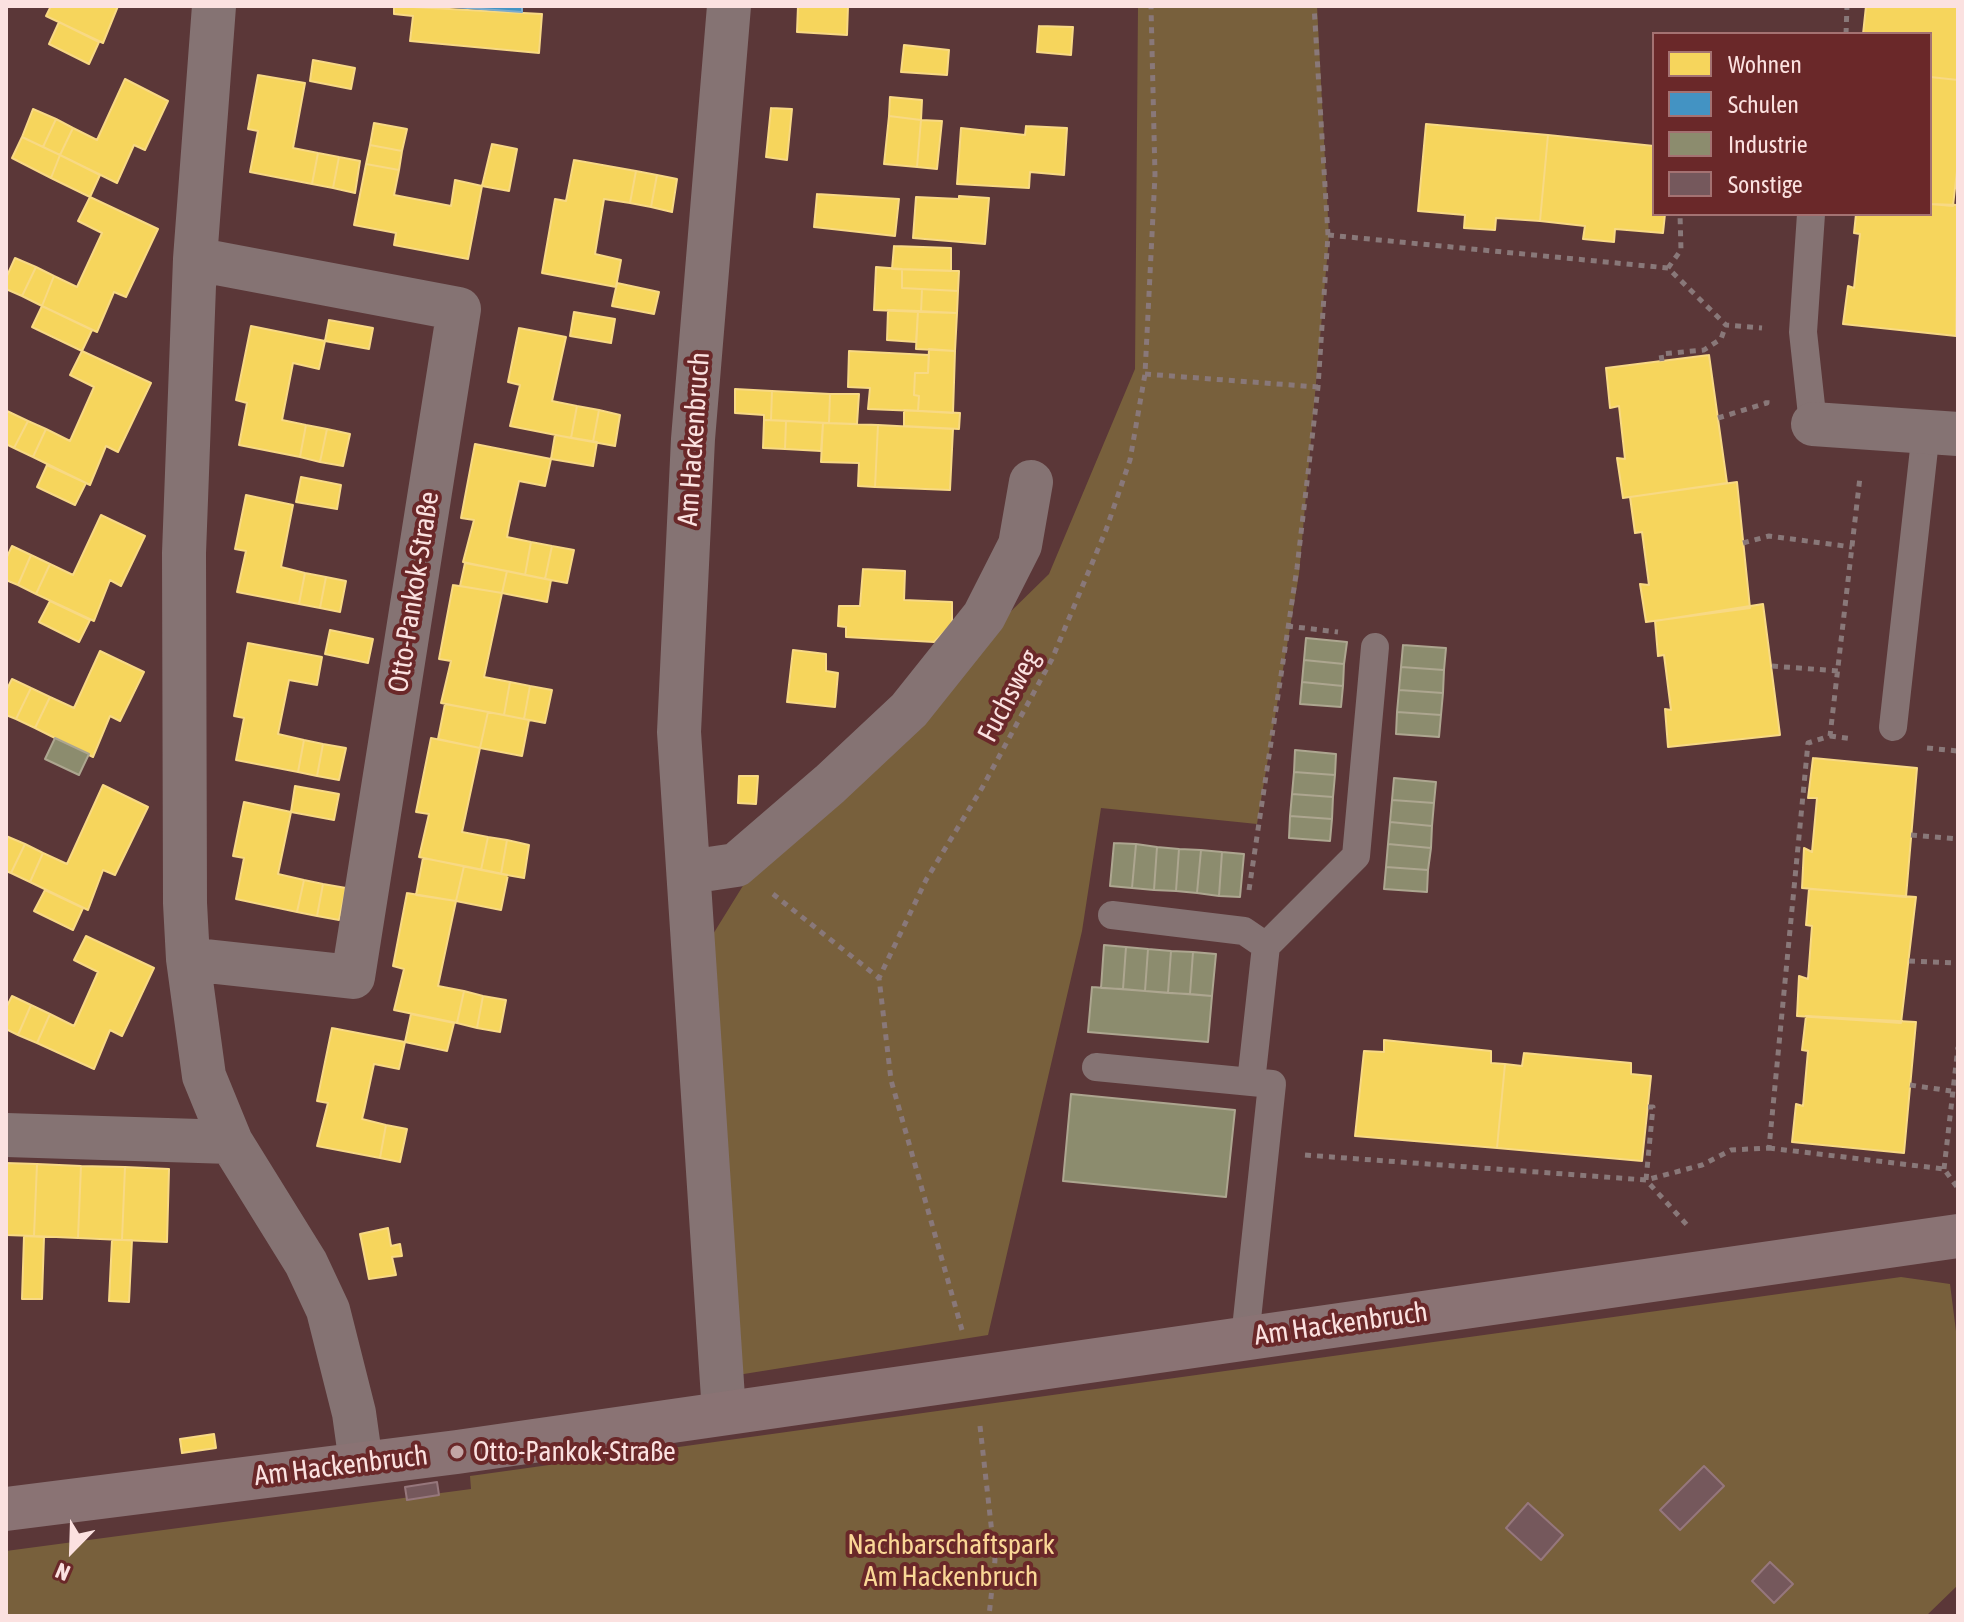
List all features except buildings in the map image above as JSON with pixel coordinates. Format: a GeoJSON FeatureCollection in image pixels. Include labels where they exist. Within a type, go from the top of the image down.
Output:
{"type":"FeatureCollection","features":[{"type":"Feature","properties":{"kind":"street"},"geometry":{"type":"LineString","coordinates":[[214,6],[195,259],[184,553],[185,903],[188,959],[204,1076],[231,1142],[306,1263],[328,1310],[354,1413],[361,1463]]}},
{"type":"Feature","properties":{"kind":"street","name":"Am Hackenbruch"},"geometry":{"type":"LineString","coordinates":[[724,1413],[679,717],[693,439],[729,6]]}},
{"type":"Feature","properties":{"kind":"street","name":"Otto-Pankok-Straße"},"geometry":{"type":"LineString","coordinates":[[188,959],[353,977],[459,309],[195,259]]}},
{"type":"Feature","properties":{"kind":"street"},"geometry":{"type":"LineString","coordinates":[[1813,424],[1942,432]]}},
{"type":"Feature","properties":{"kind":"street"},"geometry":{"type":"LineString","coordinates":[[689,872],[736,865],[909,710],[984,616],[1020,545],[1031,482]]}},
{"type":"Feature","properties":{"kind":"street"},"geometry":{"type":"LineString","coordinates":[[6,1135],[231,1142]]}},
{"type":"Feature","properties":{"kind":"street","name":"Am Hackenbruch"},"geometry":{"type":"LineString","coordinates":[[6,1509],[724,1413],[1958,1236]]}},
{"type":"Feature","properties":{"kind":"lane"},"geometry":{"type":"LineString","coordinates":[[1811,216],[1803,332],[1813,424]]}},
{"type":"Feature","properties":{"kind":"lane"},"geometry":{"type":"LineString","coordinates":[[1893,727],[1942,432]]}},
{"type":"Feature","properties":{"kind":"lane"},"geometry":{"type":"LineString","coordinates":[[1112,915],[1255,938],[1355,869],[1375,647]]}},
{"type":"Feature","properties":{"kind":"lane"},"geometry":{"type":"LineString","coordinates":[[1251,1082],[1255,938]]}},
{"type":"Feature","properties":{"kind":"lane"},"geometry":{"type":"LineString","coordinates":[[1096,1067],[1272,1084],[1245,1338]]}},
{"type":"Feature","properties":{"kind":"path","name":"Fuchsweg"},"geometry":{"type":"LineString","coordinates":[[879,978],[926,880],[982,788],[1052,659],[1106,530],[1130,460],[1145,374],[1155,175],[1151,6]]}},
{"type":"Feature","properties":{"kind":"path"},"geometry":{"type":"LineString","coordinates":[[1255,938],[1318,387],[1328,235],[1314,6]]}},
{"type":"Feature","properties":{"kind":"path"},"geometry":{"type":"LineString","coordinates":[[1846,32],[1847,6]]}},
{"type":"Feature","properties":{"kind":"path"},"geometry":{"type":"LineString","coordinates":[[1668,268],[1681,250],[1680,216]]}},
{"type":"Feature","properties":{"kind":"path"},"geometry":{"type":"LineString","coordinates":[[1328,235],[1668,268],[1726,325],[1803,332]]}},
{"type":"Feature","properties":{"kind":"path"},"geometry":{"type":"LineString","coordinates":[[1662,361],[1661,354],[1704,350],[1721,339],[1726,325]]}},
{"type":"Feature","properties":{"kind":"path"},"geometry":{"type":"LineString","coordinates":[[1145,374],[1318,387]]}},
{"type":"Feature","properties":{"kind":"path"},"geometry":{"type":"LineString","coordinates":[[1766,418],[1768,388]]}},
{"type":"Feature","properties":{"kind":"path"},"geometry":{"type":"LineString","coordinates":[[1718,418],[1767,403]]}},
{"type":"Feature","properties":{"kind":"path"},"geometry":{"type":"LineString","coordinates":[[1769,1148],[1808,743],[1830,736],[1861,464]]}},
{"type":"Feature","properties":{"kind":"path"},"geometry":{"type":"LineString","coordinates":[[1743,543],[1769,536],[1852,547]]}},
{"type":"Feature","properties":{"kind":"path"},"geometry":{"type":"LineString","coordinates":[[1772,666],[1839,671]]}},
{"type":"Feature","properties":{"kind":"path"},"geometry":{"type":"LineString","coordinates":[[1911,835],[1958,839]]}},
{"type":"Feature","properties":{"kind":"path"},"geometry":{"type":"LineString","coordinates":[[736,865],[879,978],[891,1080],[977,1377],[995,1560],[989,1616]]}},
{"type":"Feature","properties":{"kind":"path"},"geometry":{"type":"LineString","coordinates":[[1909,961],[1958,963]]}},
{"type":"Feature","properties":{"kind":"path"},"geometry":{"type":"LineString","coordinates":[[1958,1047],[1944,1169],[1958,1188]]}},
{"type":"Feature","properties":{"kind":"path"},"geometry":{"type":"LineString","coordinates":[[1910,1085],[1951,1091]]}},
{"type":"Feature","properties":{"kind":"path"},"geometry":{"type":"LineString","coordinates":[[1648,1107],[1653,1107],[1646,1180],[1728,1269]]}},
{"type":"Feature","properties":{"kind":"path"},"geometry":{"type":"LineString","coordinates":[[1266,1152],[1646,1180],[1702,1165],[1731,1150],[1769,1148],[1944,1169]]}},
{"type":"Feature","properties":{"kind":"green space"},"geometry":{"type":"Polygon","coordinates":[[[1138,6],[1317,6],[1329,237],[1299,574],[1257,824],[1101,808],[1082,931],[988,1335],[725,1377],[702,952],[762,855],[1049,574],[1135,369],[1138,6]]]}},
{"type":"Feature","properties":{"kind":"green space","name":"Nachbarschaftspark Am Hackenbruch"},"geometry":{"type":"Polygon","coordinates":[[[1901,1277],[1950,1284],[1958,1347],[1958,1585],[1926,1616],[6,1616],[6,1551],[471,1489],[470,1476],[1901,1277]]]}},
{"type":"Feature","properties":{"kind":"place","name":"Otto-Pankok-Straße"},"geometry":{"type":"Point","coordinates":[457,1452]}}]}
